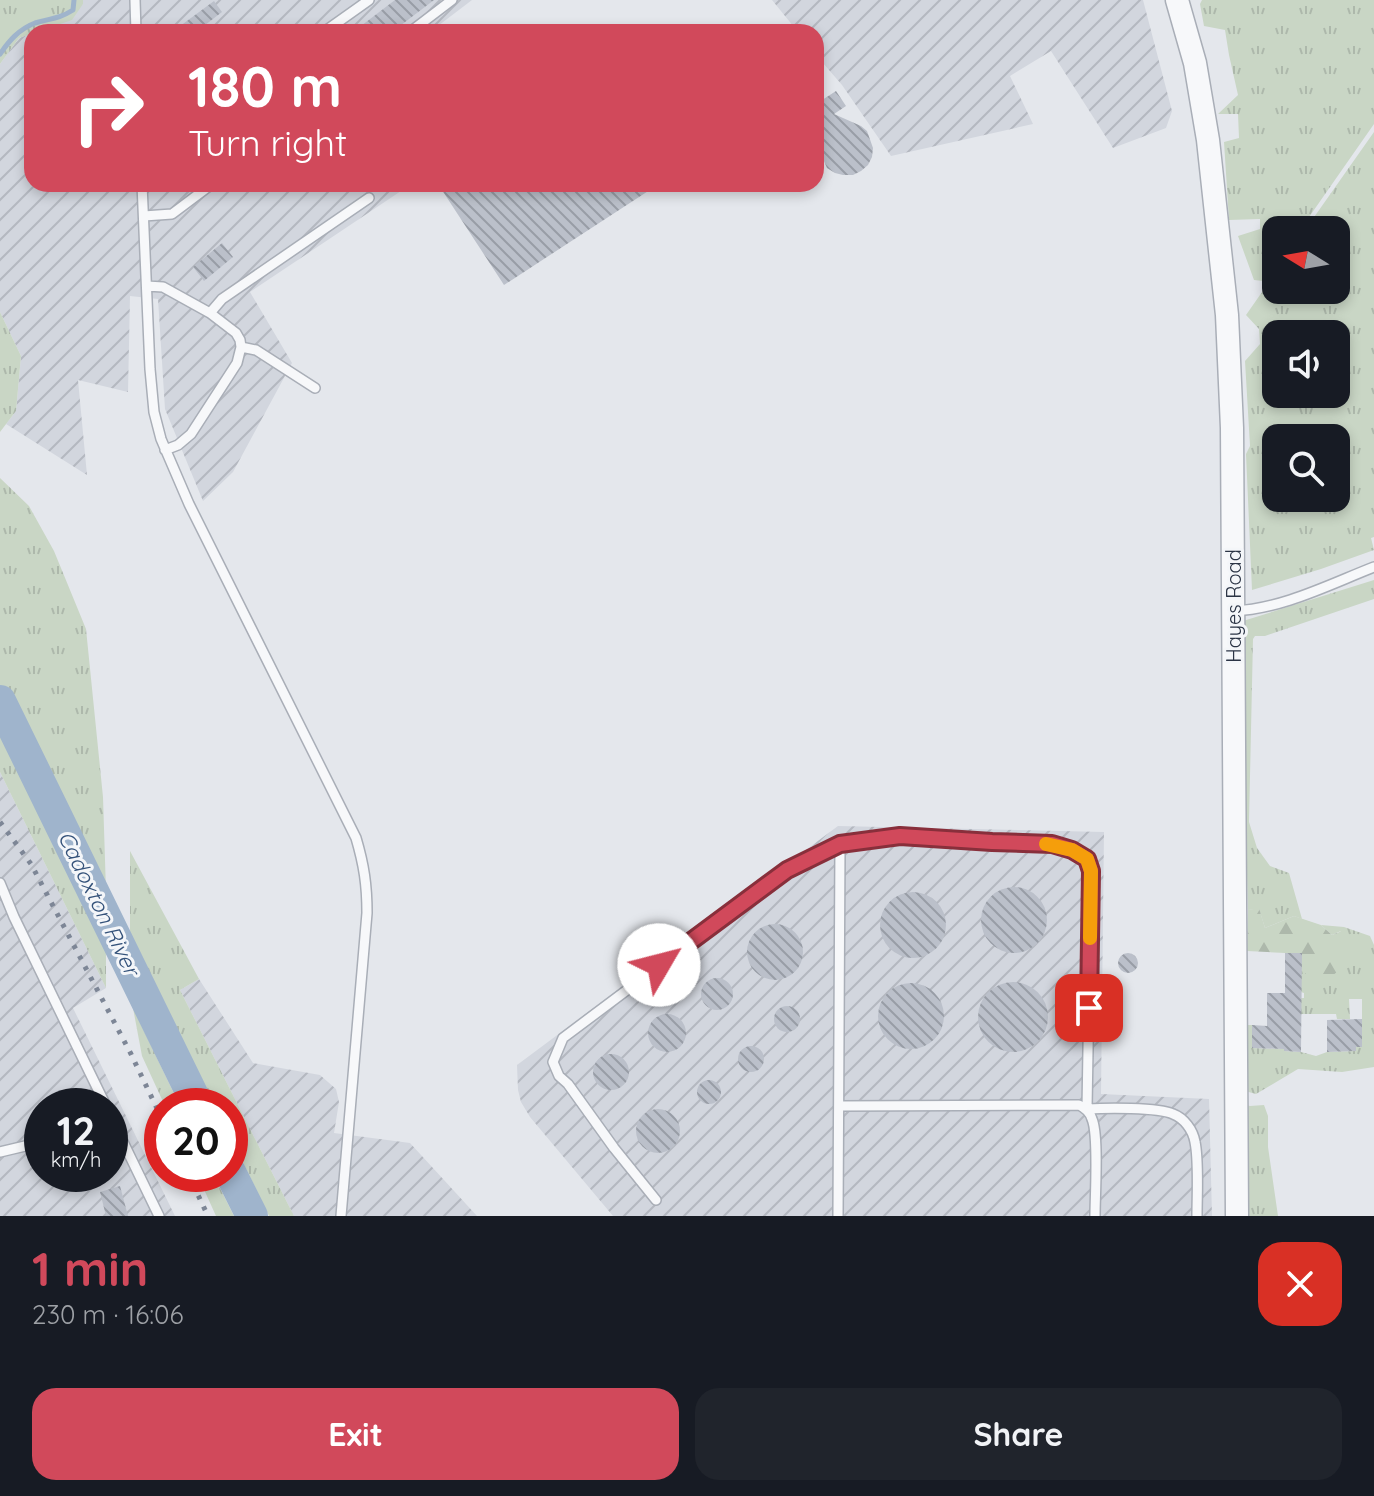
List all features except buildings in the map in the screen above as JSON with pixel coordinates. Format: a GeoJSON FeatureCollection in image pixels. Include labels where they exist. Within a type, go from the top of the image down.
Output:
{"type":"FeatureCollection","features":[{"type":"Feature","properties":{"kind":"street","name":"Hayes Road"},"geometry":{"type":"LineString","coordinates":[[1177,0],[1195,63],[1208,140],[1227,315],[1232,428],[1237,1216]]}},
{"type":"Feature","properties":{"kind":"lane"},"geometry":{"type":"LineString","coordinates":[[135,0],[136,24]]}},
{"type":"Feature","properties":{"kind":"lane"},"geometry":{"type":"LineString","coordinates":[[335,24],[369,0]]}},
{"type":"Feature","properties":{"kind":"lane"},"geometry":{"type":"LineString","coordinates":[[420,24],[452,0]]}},
{"type":"Feature","properties":{"kind":"lane"},"geometry":{"type":"LineString","coordinates":[[142,192],[154,412],[165,450],[356,838],[363,862],[367,913],[341,1216]]}},
{"type":"Feature","properties":{"kind":"lane"},"geometry":{"type":"LineString","coordinates":[[144,216],[172,214],[201,192]]}},
{"type":"Feature","properties":{"kind":"lane"},"geometry":{"type":"LineString","coordinates":[[210,313],[222,299],[369,198]]}},
{"type":"Feature","properties":{"kind":"lane"},"geometry":{"type":"LineString","coordinates":[[147,286],[163,287],[210,313],[236,333],[241,347],[237,363],[191,434],[178,445],[165,450]]}},
{"type":"Feature","properties":{"kind":"lane"},"geometry":{"type":"LineString","coordinates":[[241,347],[256,350],[315,388]]}},
{"type":"Feature","properties":{"kind":"lane"},"geometry":{"type":"LineString","coordinates":[[1233,611],[1275,605],[1374,567]]}},
{"type":"Feature","properties":{"kind":"lane"},"geometry":{"type":"LineString","coordinates":[[656,1200],[559,1076],[553,1062],[563,1038],[787,870],[840,844],[900,836],[1052,844],[1087,859],[1091,871],[1087,1109],[1095,1134],[1095,1216]]}},
{"type":"Feature","properties":{"kind":"lane"},"geometry":{"type":"LineString","coordinates":[[838,1216],[840,844]]}},
{"type":"Feature","properties":{"kind":"lane"},"geometry":{"type":"LineString","coordinates":[[1,887],[97,1088]]}},
{"type":"Feature","properties":{"kind":"lane"},"geometry":{"type":"LineString","coordinates":[[839,1106],[1062,1104],[1087,1109],[1173,1113],[1189,1126],[1195,1141],[1197,1216]]}},
{"type":"Feature","properties":{"kind":"lane"},"geometry":{"type":"LineString","coordinates":[[0,1152],[24,1146]]}},
{"type":"Feature","properties":{"kind":"lane"},"geometry":{"type":"LineString","coordinates":[[128,1153],[159,1216]]}},
{"type":"Feature","properties":{"kind":"shaded area"},"geometry":{"type":"Polygon","coordinates":[[[83,0],[472,0],[440,24],[47,24],[83,4],[83,0]]]}},
{"type":"Feature","properties":{"kind":"shaded area"},"geometry":{"type":"Polygon","coordinates":[[[772,0],[1143,0],[1172,111],[1166,128],[1113,148],[1051,51],[1010,76],[1033,124],[891,156],[824,64],[824,24],[792,24],[772,0]]]}},
{"type":"Feature","properties":{"kind":"shaded area"},"geometry":{"type":"Polygon","coordinates":[[[24,36],[24,192],[400,192],[250,292],[292,363],[233,472],[203,501],[165,409],[158,299],[130,296],[128,392],[78,380],[87,475],[6,424],[16,411],[21,356],[0,312],[0,64],[19,38],[24,36]]]}},
{"type":"Feature","properties":{"kind":"shaded area"},"geometry":{"type":"Polygon","coordinates":[[[0,772],[106,988],[73,1008],[112,1088],[24,1088],[24,1192],[128,1192],[128,1120],[144,1153],[144,1192],[163,1192],[175,1216],[0,1216],[0,772]]]}},
{"type":"Feature","properties":{"kind":"shaded area"},"geometry":{"type":"Polygon","coordinates":[[[838,826],[1104,832],[1101,1094],[1209,1099],[1212,1216],[613,1216],[530,1117],[518,1090],[517,1065],[838,826]]]}},
{"type":"Feature","properties":{"kind":"shaded area"},"geometry":{"type":"Polygon","coordinates":[[[199,979],[253,1063],[320,1075],[336,1089],[339,1102],[334,1133],[410,1143],[477,1216],[294,1216],[248,1125],[248,1088],[229,1088],[180,990],[199,979]]]}},
{"type":"Feature","properties":{"kind":"green space"},"geometry":{"type":"Polygon","coordinates":[[[0,0],[83,0],[72,20],[60,24],[24,24],[24,36],[19,38],[0,64],[0,0]]]}},
{"type":"Feature","properties":{"kind":"green space"},"geometry":{"type":"Polygon","coordinates":[[[1202,0],[1374,0],[1374,124],[1310,216],[1262,216],[1262,281],[1254,280],[1238,236],[1260,229],[1260,219],[1229,220],[1224,142],[1239,138],[1238,114],[1218,114],[1238,95],[1225,30],[1204,26],[1202,0]]]}},
{"type":"Feature","properties":{"kind":"green space"},"geometry":{"type":"Polygon","coordinates":[[[1374,132],[1374,537],[1371,538],[1374,550],[1252,590],[1246,454],[1250,446],[1245,361],[1260,344],[1259,329],[1246,315],[1262,292],[1262,304],[1350,304],[1350,216],[1315,216],[1374,132]]]}},
{"type":"Feature","properties":{"kind":"green space"},"geometry":{"type":"Polygon","coordinates":[[[0,312],[21,356],[16,411],[0,432],[0,312]]]}},
{"type":"Feature","properties":{"kind":"green space"},"geometry":{"type":"Polygon","coordinates":[[[0,478],[29,506],[54,551],[86,629],[103,797],[106,988],[0,772],[0,478]]]}},
{"type":"Feature","properties":{"kind":"green space"},"geometry":{"type":"Polygon","coordinates":[[[1374,580],[1374,599],[1253,639],[1249,822],[1257,848],[1270,866],[1289,873],[1302,919],[1294,916],[1265,928],[1259,909],[1248,910],[1240,626],[1243,621],[1374,580]]]}},
{"type":"Feature","properties":{"kind":"green space"},"geometry":{"type":"Polygon","coordinates":[[[130,851],[199,979],[180,990],[229,1088],[206,1088],[130,932],[130,851]]]}},
{"type":"Feature","properties":{"kind":"green space"},"geometry":{"type":"Polygon","coordinates":[[[1259,908],[1265,928],[1294,916],[1321,925],[1332,935],[1342,931],[1344,966],[1319,987],[1285,953],[1247,951],[1248,910],[1259,908]]]}},
{"type":"Feature","properties":{"kind":"green space"},"geometry":{"type":"Polygon","coordinates":[[[1321,925],[1344,927],[1370,936],[1374,945],[1374,1067],[1342,1072],[1298,1069],[1256,1094],[1245,1091],[1245,1025],[1252,1025],[1252,1048],[1284,1049],[1316,1056],[1327,1052],[1355,1051],[1356,1047],[1362,1047],[1362,999],[1349,999],[1350,1019],[1337,1019],[1336,1014],[1300,1014],[1301,998],[1304,998],[1301,971],[1341,931],[1332,935],[1321,925]]]}},
{"type":"Feature","properties":{"kind":"green space"},"geometry":{"type":"Polygon","coordinates":[[[133,1008],[171,1088],[157,1088],[142,1056],[133,1008]]]}},
{"type":"Feature","properties":{"kind":"green space"},"geometry":{"type":"Polygon","coordinates":[[[1245,1105],[1264,1105],[1268,1116],[1268,1147],[1278,1216],[1247,1216],[1245,1105]]]}},
{"type":"Feature","properties":{"kind":"green space"},"geometry":{"type":"Polygon","coordinates":[[[248,1125],[294,1216],[269,1216],[248,1173],[248,1125]]]}},
{"type":"Feature","properties":{"kind":"green space"},"geometry":{"type":"Polygon","coordinates":[[[205,1192],[222,1192],[234,1216],[216,1216],[205,1192]]]}},
{"type":"Feature","properties":{"kind":"waterway"},"geometry":{"type":"LineString","coordinates":[[33,24],[63,16],[73,10],[74,0]]}},
{"type":"Feature","properties":{"kind":"waterway"},"geometry":{"type":"LineString","coordinates":[[0,54],[24,29]]}},
{"type":"Feature","properties":{"kind":"waterway","name":"Cadoxton River"},"geometry":{"type":"LineString","coordinates":[[0,701],[189,1088]]}},
{"type":"Feature","properties":{"kind":"waterway","name":"Cadoxton River"},"geometry":{"type":"LineString","coordinates":[[240,1192],[252,1216]]}},
{"type":"Feature","properties":{"kind":"railway"},"geometry":{"type":"LineString","coordinates":[[0,822],[31,864],[147,1088]]}},
{"type":"Feature","properties":{"kind":"railway"},"geometry":{"type":"LineString","coordinates":[[197,1192],[208,1216]]}},
{"type":"Feature","properties":{"kind":"slow traffic"},"geometry":{"type":"LineString","coordinates":[[1046,844],[1072,850],[1087,859],[1091,871],[1090,938]]}},
{"type":"Feature","properties":{"kind":"route"},"geometry":{"type":"LineString","coordinates":[[659,965],[787,870],[840,844],[900,836],[1052,844],[1087,859],[1091,871],[1089,1008]]}}]}
